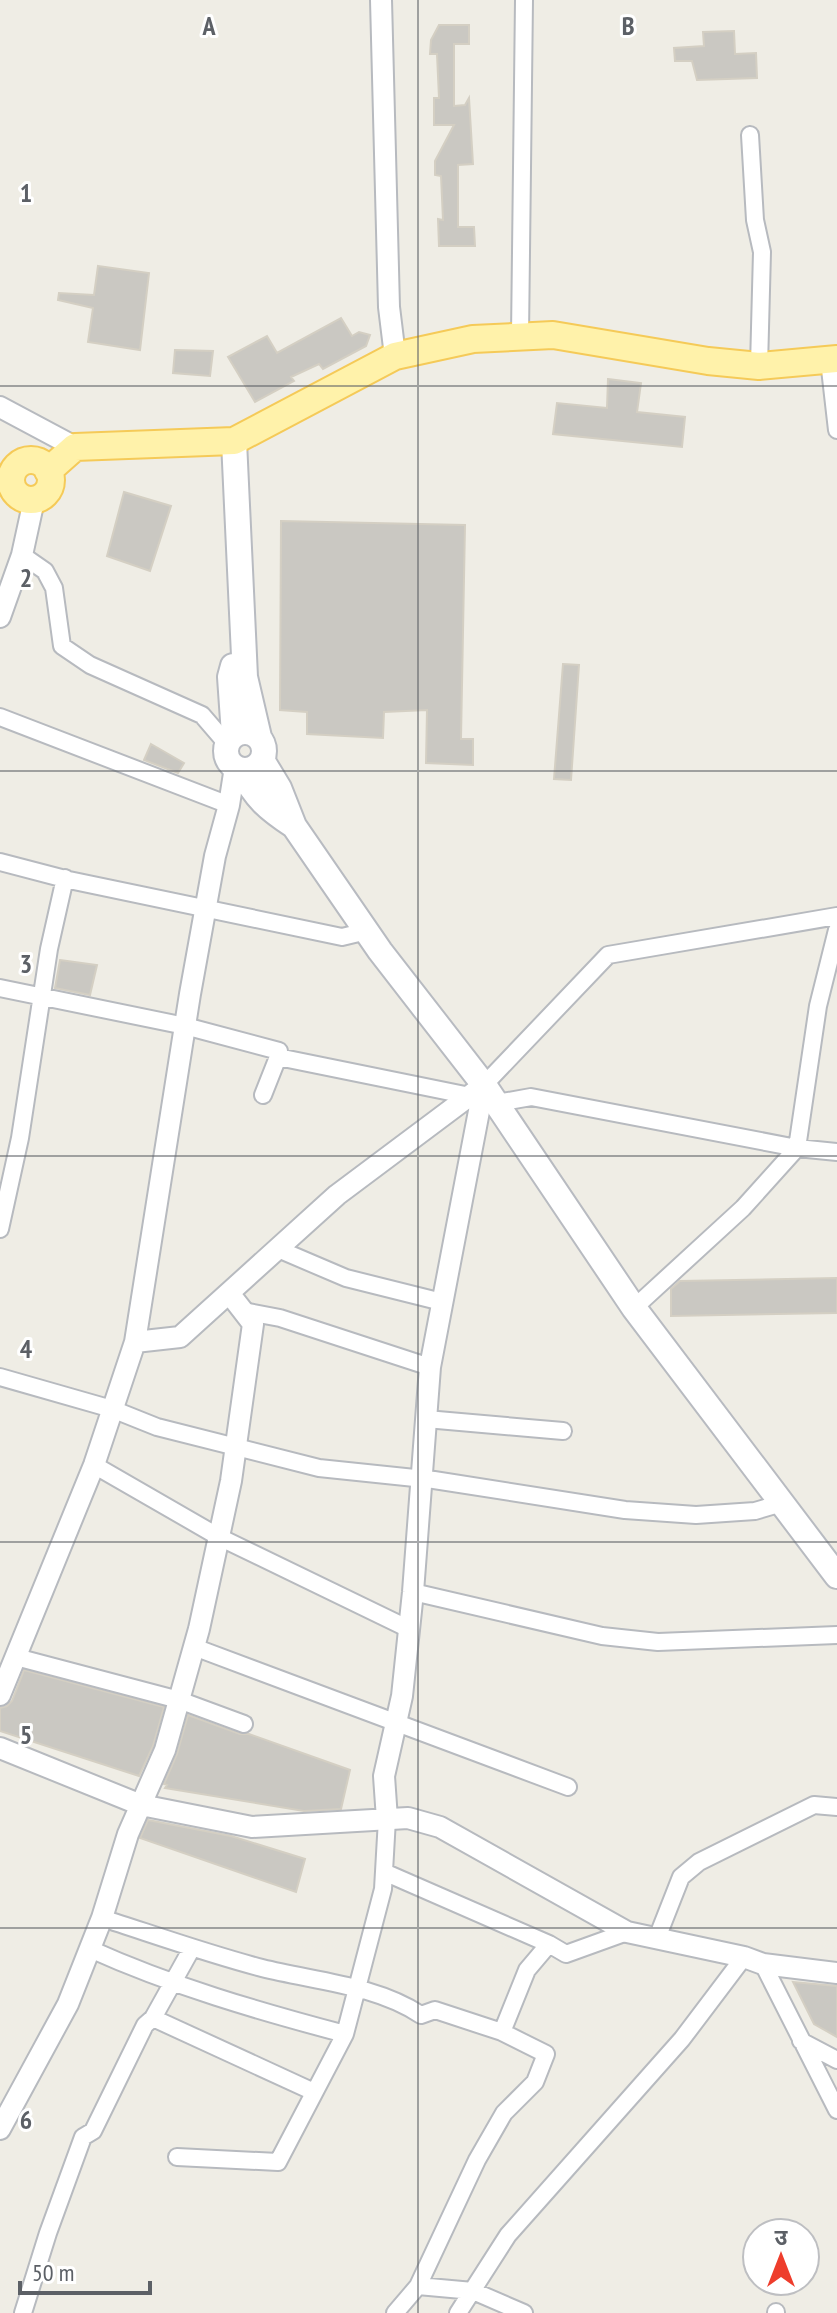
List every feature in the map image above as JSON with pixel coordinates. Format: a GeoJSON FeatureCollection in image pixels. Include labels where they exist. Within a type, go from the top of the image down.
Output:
{"type":"FeatureCollection","features":[{"type":"Feature","properties":{"kind":"main road"},"geometry":{"type":"LineString","coordinates":[[48,471],[75,447],[234,441],[395,356],[473,339],[553,335],[708,361],[759,366],[833,360]]}},
{"type":"Feature","properties":{"kind":"main road"},"geometry":{"type":"LineString","coordinates":[[234,441],[249,759]]}},
{"type":"Feature","properties":{"kind":"main road"},"geometry":{"type":"LineString","coordinates":[[25,461],[40,463],[48,471],[51,483],[40,498],[15,495],[12,472],[25,461]]}},
{"type":"Feature","properties":{"kind":"main road"},"geometry":{"type":"LineString","coordinates":[[243,628],[230,677],[231,740],[227,757],[249,759],[279,788],[294,826],[367,931],[634,1308],[837,1576]]}},
{"type":"Feature","properties":{"kind":"street"},"geometry":{"type":"LineString","coordinates":[[381,0],[389,307],[395,356]]}},
{"type":"Feature","properties":{"kind":"street"},"geometry":{"type":"LineString","coordinates":[[520,336],[524,0]]}},
{"type":"Feature","properties":{"kind":"street"},"geometry":{"type":"LineString","coordinates":[[750,135],[757,242],[762,252],[759,366]]}},
{"type":"Feature","properties":{"kind":"street"},"geometry":{"type":"LineString","coordinates":[[833,360],[837,430]]}},
{"type":"Feature","properties":{"kind":"street"},"geometry":{"type":"LineString","coordinates":[[0,407],[75,447]]}},
{"type":"Feature","properties":{"kind":"street"},"geometry":{"type":"LineString","coordinates":[[0,617],[22,555],[15,495]]}},
{"type":"Feature","properties":{"kind":"street"},"geometry":{"type":"LineString","coordinates":[[22,555],[45,571],[54,588],[62,646],[90,665],[202,715],[231,740]]}},
{"type":"Feature","properties":{"kind":"street"},"geometry":{"type":"LineString","coordinates":[[0,717],[229,805]]}},
{"type":"Feature","properties":{"kind":"street"},"geometry":{"type":"LineString","coordinates":[[0,1695],[94,1465],[135,1342],[215,856],[229,805],[249,759]]}},
{"type":"Feature","properties":{"kind":"street"},"geometry":{"type":"LineString","coordinates":[[0,862],[342,937],[367,931]]}},
{"type":"Feature","properties":{"kind":"street"},"geometry":{"type":"LineString","coordinates":[[0,1229],[20,1138],[49,949],[65,878]]}},
{"type":"Feature","properties":{"kind":"street"},"geometry":{"type":"LineString","coordinates":[[135,1342],[180,1337],[337,1195],[484,1094],[608,955],[837,916]]}},
{"type":"Feature","properties":{"kind":"street"},"geometry":{"type":"LineString","coordinates":[[634,1308],[743,1208],[797,1148],[818,1006],[837,930]]}},
{"type":"Feature","properties":{"kind":"street"},"geometry":{"type":"LineString","coordinates":[[0,988],[185,1026],[279,1051]]}},
{"type":"Feature","properties":{"kind":"street"},"geometry":{"type":"LineString","coordinates":[[263,1095],[278,1057],[484,1094],[531,1097],[797,1148],[837,1152]]}},
{"type":"Feature","properties":{"kind":"street"},"geometry":{"type":"LineString","coordinates":[[177,2157],[278,2162],[345,2034],[383,1889],[387,1819],[384,1776],[396,1721],[409,1629],[430,1367],[484,1094]]}},
{"type":"Feature","properties":{"kind":"street"},"geometry":{"type":"LineString","coordinates":[[278,1249],[346,1278],[442,1302]]}},
{"type":"Feature","properties":{"kind":"street"},"geometry":{"type":"LineString","coordinates":[[0,2129],[68,2004],[102,1918],[128,1834],[165,1750],[194,1647],[236,1447],[253,1324],[229,1293]]}},
{"type":"Feature","properties":{"kind":"street"},"geometry":{"type":"LineString","coordinates":[[243,1311],[280,1318],[430,1367]]}},
{"type":"Feature","properties":{"kind":"street"},"geometry":{"type":"LineString","coordinates":[[0,1377],[112,1409],[157,1427],[319,1468],[422,1478],[625,1510],[696,1515],[755,1511],[782,1503]]}},
{"type":"Feature","properties":{"kind":"street"},"geometry":{"type":"LineString","coordinates":[[426,1419],[563,1431]]}},
{"type":"Feature","properties":{"kind":"street"},"geometry":{"type":"LineString","coordinates":[[94,1465],[219,1537],[409,1629]]}},
{"type":"Feature","properties":{"kind":"street"},"geometry":{"type":"LineString","coordinates":[[413,1592],[616,1638],[658,1642],[837,1635]]}},
{"type":"Feature","properties":{"kind":"street"},"geometry":{"type":"LineString","coordinates":[[194,1647],[568,1787]]}},
{"type":"Feature","properties":{"kind":"street"},"geometry":{"type":"LineString","coordinates":[[16,1657],[179,1700],[244,1724]]}},
{"type":"Feature","properties":{"kind":"street"},"geometry":{"type":"LineString","coordinates":[[0,1748],[141,1805],[252,1827],[408,1818],[440,1827],[627,1932],[753,1961],[837,1973]]}},
{"type":"Feature","properties":{"kind":"street"},"geometry":{"type":"LineString","coordinates":[[657,1938],[681,1877],[699,1862],[814,1805],[837,1807]]}},
{"type":"Feature","properties":{"kind":"street"},"geometry":{"type":"LineString","coordinates":[[384,1872],[566,1954],[627,1932]]}},
{"type":"Feature","properties":{"kind":"street"},"geometry":{"type":"LineString","coordinates":[[102,1918],[260,1967],[357,1989],[403,2003],[421,2015],[435,2010],[502,2032],[546,2054],[535,2082],[504,2113],[477,2160],[418,2286],[395,2313]]}},
{"type":"Feature","properties":{"kind":"street"},"geometry":{"type":"LineString","coordinates":[[502,2032],[527,1970],[549,1944]]}},
{"type":"Feature","properties":{"kind":"street"},"geometry":{"type":"LineString","coordinates":[[23,2313],[83,2137],[93,2131],[145,2025],[153,2018],[192,1948]]}},
{"type":"Feature","properties":{"kind":"street"},"geometry":{"type":"LineString","coordinates":[[90,1949],[249,2008],[345,2034]]}},
{"type":"Feature","properties":{"kind":"street"},"geometry":{"type":"LineString","coordinates":[[753,1961],[801,2041],[837,2110]]}},
{"type":"Feature","properties":{"kind":"street"},"geometry":{"type":"LineString","coordinates":[[458,2313],[508,2235],[753,1961]]}},
{"type":"Feature","properties":{"kind":"street"},"geometry":{"type":"LineString","coordinates":[[153,2018],[314,2092]]}},
{"type":"Feature","properties":{"kind":"street"},"geometry":{"type":"LineString","coordinates":[[801,2041],[837,2060]]}},
{"type":"Feature","properties":{"kind":"street"},"geometry":{"type":"LineString","coordinates":[[418,2286],[473,2291],[524,2313]]}},
{"type":"Feature","properties":{"kind":"building"},"geometry":{"type":"Polygon","coordinates":[[[439,25],[469,25],[469,44],[454,44],[454,106],[465,105],[469,98],[473,164],[458,165],[458,227],[474,227],[475,246],[439,246],[438,219],[443,220],[441,176],[435,175],[435,161],[454,125],[434,125],[434,98],[439,98],[437,54],[430,54],[431,40],[439,25]]]}},
{"type":"Feature","properties":{"kind":"building"},"geometry":{"type":"Polygon","coordinates":[[[734,31],[735,54],[756,53],[757,78],[697,80],[692,61],[675,61],[674,48],[704,46],[703,32],[734,31]]]}},
{"type":"Feature","properties":{"kind":"building"},"geometry":{"type":"Polygon","coordinates":[[[98,266],[149,273],[140,350],[88,342],[93,308],[58,300],[59,293],[94,295],[98,266]]]}},
{"type":"Feature","properties":{"kind":"building"},"geometry":{"type":"Polygon","coordinates":[[[341,318],[352,336],[359,332],[370,335],[366,346],[323,369],[319,364],[291,377],[294,381],[255,402],[228,357],[267,336],[277,353],[341,318]]]}},
{"type":"Feature","properties":{"kind":"building"},"geometry":{"type":"Polygon","coordinates":[[[175,350],[213,351],[210,376],[173,373],[175,350]]]}},
{"type":"Feature","properties":{"kind":"building"},"geometry":{"type":"Polygon","coordinates":[[[608,379],[641,383],[637,412],[685,417],[682,447],[553,434],[557,403],[607,408],[608,379]]]}},
{"type":"Feature","properties":{"kind":"building"},"geometry":{"type":"Polygon","coordinates":[[[124,492],[171,506],[150,571],[107,556],[124,492]]]}},
{"type":"Feature","properties":{"kind":"building"},"geometry":{"type":"Polygon","coordinates":[[[281,521],[465,525],[461,739],[473,739],[473,765],[426,763],[427,710],[384,712],[383,738],[307,734],[307,712],[280,710],[281,521]]]}},
{"type":"Feature","properties":{"kind":"building"},"geometry":{"type":"Polygon","coordinates":[[[563,664],[579,665],[571,780],[554,779],[563,664]]]}},
{"type":"Feature","properties":{"kind":"building"},"geometry":{"type":"Polygon","coordinates":[[[151,744],[184,763],[178,773],[144,760],[151,744]]]}},
{"type":"Feature","properties":{"kind":"building"},"geometry":{"type":"Polygon","coordinates":[[[60,960],[97,965],[90,995],[55,988],[60,960]]]}},
{"type":"Feature","properties":{"kind":"building"},"geometry":{"type":"Polygon","coordinates":[[[837,1278],[837,1313],[671,1316],[671,1289],[680,1281],[837,1278]]]}},
{"type":"Feature","properties":{"kind":"building"},"geometry":{"type":"Polygon","coordinates":[[[24,1670],[164,1707],[153,1746],[139,1776],[0,1731],[0,1708],[12,1701],[24,1670]]]}},
{"type":"Feature","properties":{"kind":"building"},"geometry":{"type":"Polygon","coordinates":[[[188,1715],[350,1770],[341,1809],[304,1811],[165,1788],[188,1715]]]}},
{"type":"Feature","properties":{"kind":"building"},"geometry":{"type":"Polygon","coordinates":[[[148,1820],[231,1836],[305,1859],[296,1892],[140,1838],[148,1820]]]}},
{"type":"Feature","properties":{"kind":"building"},"geometry":{"type":"Polygon","coordinates":[[[793,1982],[837,1986],[837,2037],[814,2024],[793,1982]]]}}]}
